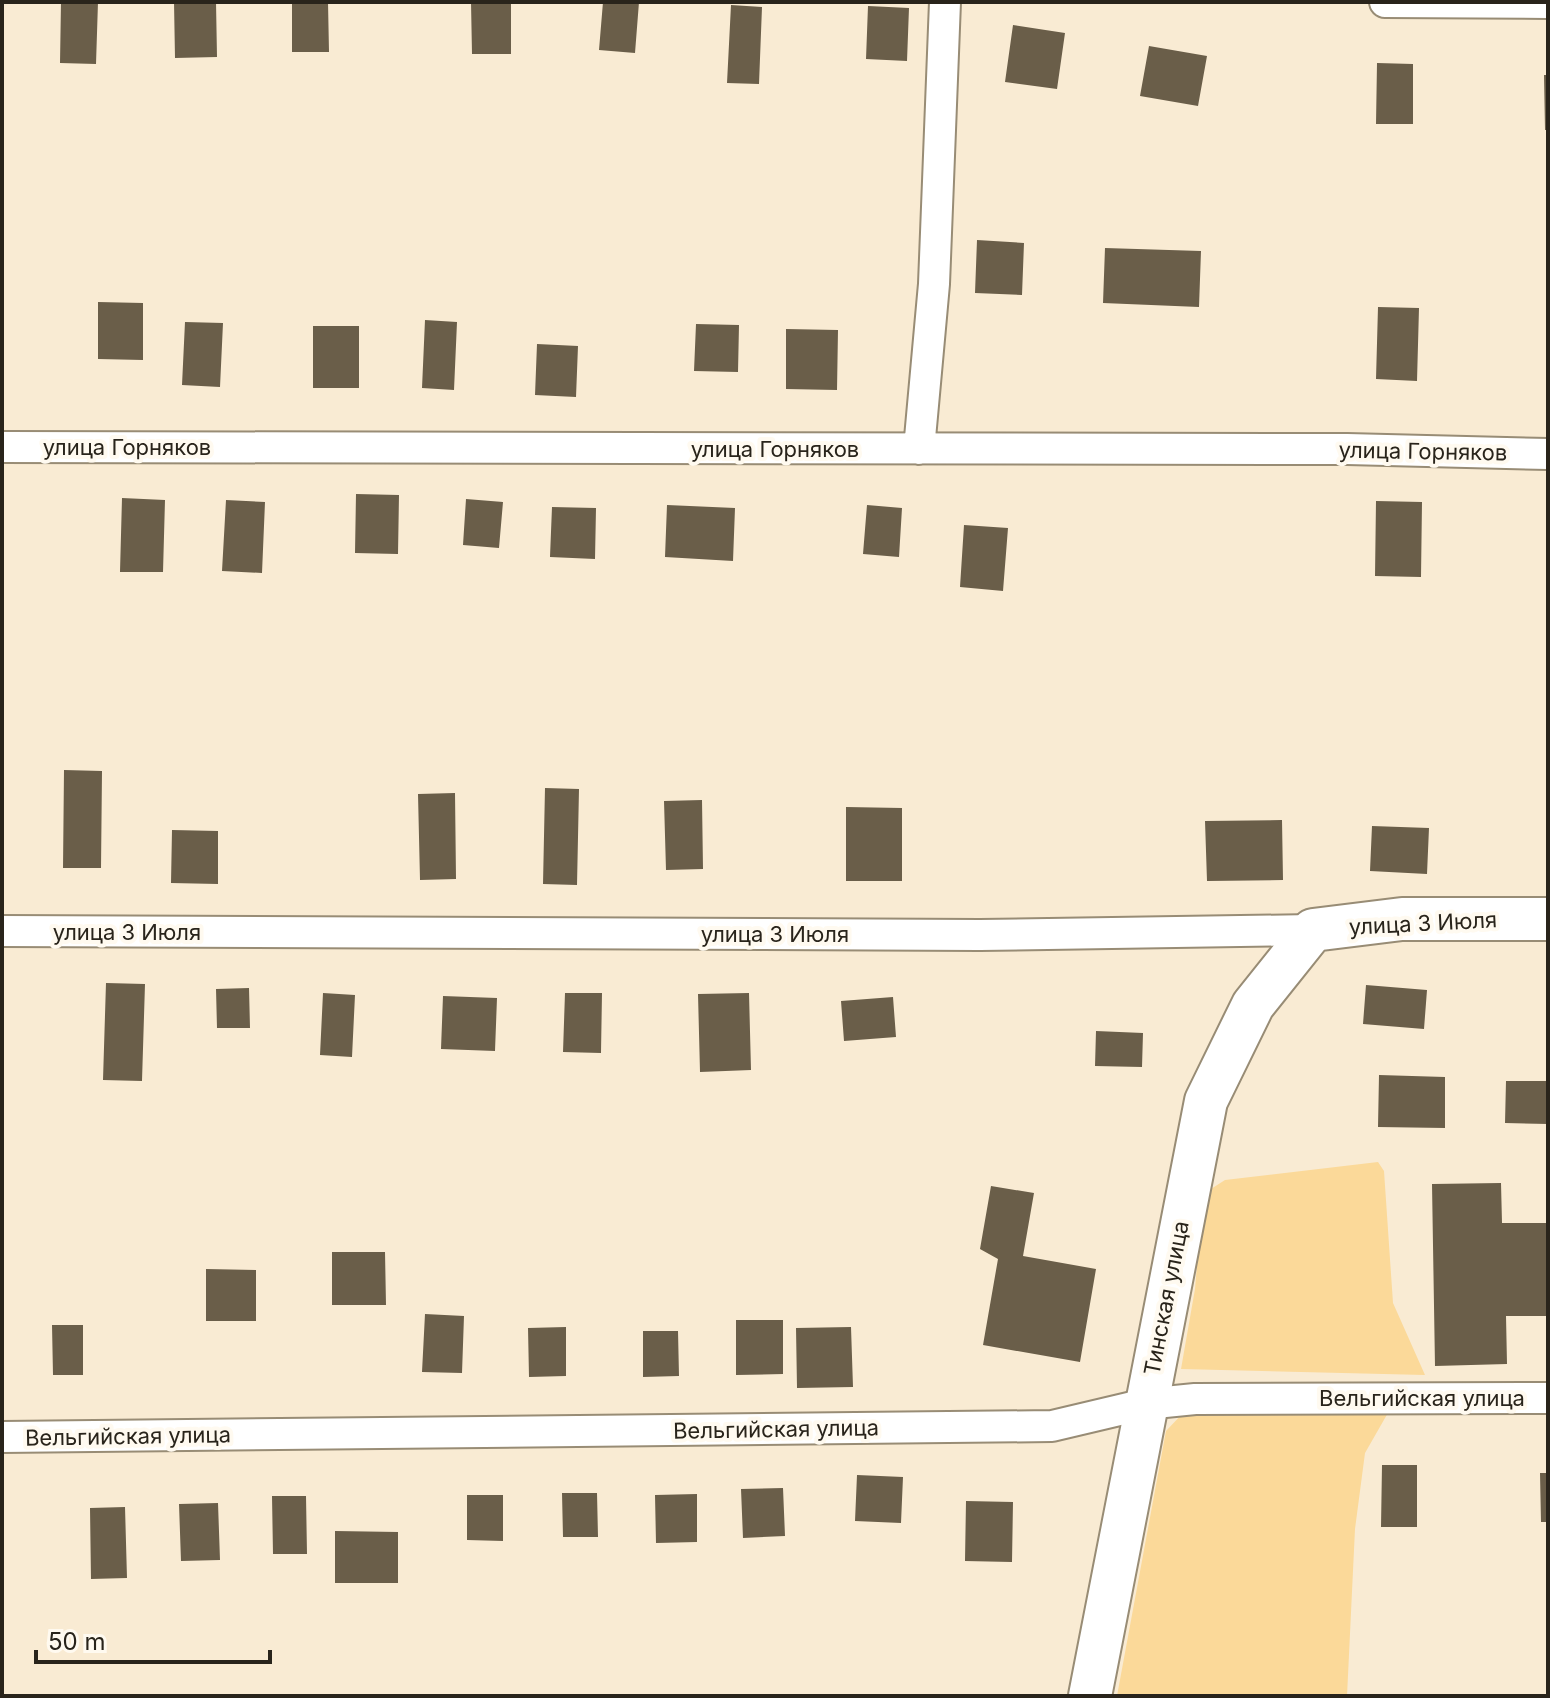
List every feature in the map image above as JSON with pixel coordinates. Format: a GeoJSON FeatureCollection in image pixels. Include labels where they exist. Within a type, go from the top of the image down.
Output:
{"type":"FeatureCollection","features":[{"type":"Feature","properties":{"kind":"street"},"geometry":{"type":"LineString","coordinates":[[919,449],[934,284],[945,2]]}},
{"type":"Feature","properties":{"kind":"street"},"geometry":{"type":"LineString","coordinates":[[1385,2],[1548,3]]}},
{"type":"Feature","properties":{"kind":"street","name":"улица Горняков"},"geometry":{"type":"LineString","coordinates":[[2,447],[1347,449],[1548,454]]}},
{"type":"Feature","properties":{"kind":"street","name":"улица 3 Июля"},"geometry":{"type":"LineString","coordinates":[[2,931],[980,935],[1313,930],[1402,919],[1548,919]]}},
{"type":"Feature","properties":{"kind":"street","name":"Тинская улица"},"geometry":{"type":"LineString","coordinates":[[1090,1696],[1206,1101],[1253,1005],[1313,930]]}},
{"type":"Feature","properties":{"kind":"street","name":"Вельгийская улица"},"geometry":{"type":"LineString","coordinates":[[2,1437],[1052,1426],[1145,1404],[1195,1399],[1548,1398]]}},
{"type":"Feature","properties":{"kind":"shaded area"},"geometry":{"type":"Polygon","coordinates":[[[1378,1162],[1384,1171],[1393,1303],[1425,1375],[1181,1369],[1195,1289],[1201,1218],[1211,1189],[1225,1180],[1378,1162]]]}},
{"type":"Feature","properties":{"kind":"shaded area"},"geometry":{"type":"Polygon","coordinates":[[[1389,1411],[1365,1453],[1355,1529],[1347,1696],[1117,1696],[1166,1431],[1184,1412],[1389,1411]]]}},
{"type":"Feature","properties":{"kind":"building"},"geometry":{"type":"Polygon","coordinates":[[[61,2],[98,2],[96,64],[60,63],[61,2]]]}},
{"type":"Feature","properties":{"kind":"building"},"geometry":{"type":"Polygon","coordinates":[[[174,2],[216,2],[217,57],[175,58],[174,2]]]}},
{"type":"Feature","properties":{"kind":"building"},"geometry":{"type":"Polygon","coordinates":[[[292,2],[328,2],[329,52],[292,52],[292,2]]]}},
{"type":"Feature","properties":{"kind":"building"},"geometry":{"type":"Polygon","coordinates":[[[471,2],[511,2],[511,54],[472,54],[471,2]]]}},
{"type":"Feature","properties":{"kind":"building"},"geometry":{"type":"Polygon","coordinates":[[[603,2],[639,2],[635,53],[599,50],[603,2]]]}},
{"type":"Feature","properties":{"kind":"building"},"geometry":{"type":"Polygon","coordinates":[[[731,5],[762,7],[759,84],[727,83],[731,5]]]}},
{"type":"Feature","properties":{"kind":"building"},"geometry":{"type":"Polygon","coordinates":[[[868,6],[909,8],[907,61],[866,59],[868,6]]]}},
{"type":"Feature","properties":{"kind":"building"},"geometry":{"type":"Polygon","coordinates":[[[1013,25],[1065,33],[1057,89],[1005,82],[1013,25]]]}},
{"type":"Feature","properties":{"kind":"building"},"geometry":{"type":"Polygon","coordinates":[[[1149,46],[1207,56],[1198,106],[1140,96],[1149,46]]]}},
{"type":"Feature","properties":{"kind":"building"},"geometry":{"type":"Polygon","coordinates":[[[1377,63],[1413,64],[1413,124],[1376,124],[1377,63]]]}},
{"type":"Feature","properties":{"kind":"building"},"geometry":{"type":"Polygon","coordinates":[[[1544,75],[1548,75],[1548,130],[1545,130],[1544,75]]]}},
{"type":"Feature","properties":{"kind":"building"},"geometry":{"type":"Polygon","coordinates":[[[977,240],[1024,243],[1022,295],[975,293],[977,240]]]}},
{"type":"Feature","properties":{"kind":"building"},"geometry":{"type":"Polygon","coordinates":[[[1105,248],[1201,251],[1199,307],[1103,303],[1105,248]]]}},
{"type":"Feature","properties":{"kind":"building"},"geometry":{"type":"Polygon","coordinates":[[[98,302],[143,303],[143,360],[98,359],[98,302]]]}},
{"type":"Feature","properties":{"kind":"building"},"geometry":{"type":"Polygon","coordinates":[[[1378,307],[1419,308],[1417,381],[1376,379],[1378,307]]]}},
{"type":"Feature","properties":{"kind":"building"},"geometry":{"type":"Polygon","coordinates":[[[425,320],[457,322],[454,390],[422,388],[425,320]]]}},
{"type":"Feature","properties":{"kind":"building"},"geometry":{"type":"Polygon","coordinates":[[[185,322],[223,323],[220,387],[182,385],[185,322]]]}},
{"type":"Feature","properties":{"kind":"building"},"geometry":{"type":"Polygon","coordinates":[[[696,324],[739,325],[738,372],[694,371],[696,324]]]}},
{"type":"Feature","properties":{"kind":"building"},"geometry":{"type":"Polygon","coordinates":[[[313,326],[359,326],[359,388],[313,388],[313,326]]]}},
{"type":"Feature","properties":{"kind":"building"},"geometry":{"type":"Polygon","coordinates":[[[786,329],[838,330],[837,390],[786,389],[786,329]]]}},
{"type":"Feature","properties":{"kind":"building"},"geometry":{"type":"Polygon","coordinates":[[[537,344],[578,346],[576,397],[535,395],[537,344]]]}},
{"type":"Feature","properties":{"kind":"building"},"geometry":{"type":"Polygon","coordinates":[[[356,494],[399,495],[398,554],[355,553],[356,494]]]}},
{"type":"Feature","properties":{"kind":"building"},"geometry":{"type":"Polygon","coordinates":[[[122,498],[165,500],[163,572],[120,572],[122,498]]]}},
{"type":"Feature","properties":{"kind":"building"},"geometry":{"type":"Polygon","coordinates":[[[466,499],[503,502],[499,548],[463,545],[466,499]]]}},
{"type":"Feature","properties":{"kind":"building"},"geometry":{"type":"Polygon","coordinates":[[[226,500],[265,502],[262,573],[222,571],[226,500]]]}},
{"type":"Feature","properties":{"kind":"building"},"geometry":{"type":"Polygon","coordinates":[[[1376,501],[1422,502],[1421,577],[1375,576],[1376,501]]]}},
{"type":"Feature","properties":{"kind":"building"},"geometry":{"type":"Polygon","coordinates":[[[667,505],[735,508],[733,561],[665,557],[667,505]]]}},
{"type":"Feature","properties":{"kind":"building"},"geometry":{"type":"Polygon","coordinates":[[[867,505],[902,508],[899,557],[863,554],[867,505]]]}},
{"type":"Feature","properties":{"kind":"building"},"geometry":{"type":"Polygon","coordinates":[[[552,507],[596,508],[595,559],[550,557],[552,507]]]}},
{"type":"Feature","properties":{"kind":"building"},"geometry":{"type":"Polygon","coordinates":[[[964,525],[1008,528],[1003,591],[960,587],[964,525]]]}},
{"type":"Feature","properties":{"kind":"building"},"geometry":{"type":"Polygon","coordinates":[[[64,770],[102,771],[101,868],[63,868],[64,770]]]}},
{"type":"Feature","properties":{"kind":"building"},"geometry":{"type":"Polygon","coordinates":[[[545,788],[579,789],[577,885],[543,884],[545,788]]]}},
{"type":"Feature","properties":{"kind":"building"},"geometry":{"type":"Polygon","coordinates":[[[455,793],[456,879],[420,880],[418,794],[455,793]]]}},
{"type":"Feature","properties":{"kind":"building"},"geometry":{"type":"Polygon","coordinates":[[[702,800],[703,869],[666,870],[664,801],[702,800]]]}},
{"type":"Feature","properties":{"kind":"building"},"geometry":{"type":"Polygon","coordinates":[[[846,807],[902,808],[902,881],[846,881],[846,807]]]}},
{"type":"Feature","properties":{"kind":"building"},"geometry":{"type":"Polygon","coordinates":[[[1282,820],[1283,880],[1207,881],[1205,821],[1282,820]]]}},
{"type":"Feature","properties":{"kind":"building"},"geometry":{"type":"Polygon","coordinates":[[[1372,826],[1429,828],[1427,874],[1370,871],[1372,826]]]}},
{"type":"Feature","properties":{"kind":"building"},"geometry":{"type":"Polygon","coordinates":[[[172,830],[218,831],[218,884],[171,883],[172,830]]]}},
{"type":"Feature","properties":{"kind":"building"},"geometry":{"type":"Polygon","coordinates":[[[106,983],[145,984],[142,1081],[103,1080],[106,983]]]}},
{"type":"Feature","properties":{"kind":"building"},"geometry":{"type":"Polygon","coordinates":[[[1366,985],[1427,990],[1424,1029],[1363,1024],[1366,985]]]}},
{"type":"Feature","properties":{"kind":"building"},"geometry":{"type":"Polygon","coordinates":[[[249,988],[250,1028],[217,1028],[216,989],[249,988]]]}},
{"type":"Feature","properties":{"kind":"building"},"geometry":{"type":"Polygon","coordinates":[[[323,993],[355,995],[352,1057],[320,1055],[323,993]]]}},
{"type":"Feature","properties":{"kind":"building"},"geometry":{"type":"Polygon","coordinates":[[[565,993],[602,993],[601,1053],[563,1052],[565,993]]]}},
{"type":"Feature","properties":{"kind":"building"},"geometry":{"type":"Polygon","coordinates":[[[749,993],[751,1070],[700,1072],[698,994],[749,993]]]}},
{"type":"Feature","properties":{"kind":"building"},"geometry":{"type":"Polygon","coordinates":[[[443,996],[497,998],[495,1051],[441,1049],[443,996]]]}},
{"type":"Feature","properties":{"kind":"building"},"geometry":{"type":"Polygon","coordinates":[[[893,997],[896,1037],[844,1041],[841,1001],[893,997]]]}},
{"type":"Feature","properties":{"kind":"building"},"geometry":{"type":"Polygon","coordinates":[[[1096,1031],[1143,1033],[1142,1067],[1095,1066],[1096,1031]]]}},
{"type":"Feature","properties":{"kind":"building"},"geometry":{"type":"Polygon","coordinates":[[[1379,1075],[1445,1077],[1445,1128],[1378,1127],[1379,1075]]]}},
{"type":"Feature","properties":{"kind":"building"},"geometry":{"type":"Polygon","coordinates":[[[1506,1081],[1548,1081],[1548,1124],[1505,1123],[1506,1081]]]}},
{"type":"Feature","properties":{"kind":"building"},"geometry":{"type":"Polygon","coordinates":[[[1501,1183],[1502,1223],[1548,1223],[1548,1316],[1506,1316],[1507,1364],[1435,1366],[1432,1184],[1501,1183]]]}},
{"type":"Feature","properties":{"kind":"building"},"geometry":{"type":"Polygon","coordinates":[[[991,1186],[1034,1193],[1023,1256],[1096,1269],[1080,1362],[983,1345],[998,1259],[980,1249],[991,1186]]]}},
{"type":"Feature","properties":{"kind":"building"},"geometry":{"type":"Polygon","coordinates":[[[332,1252],[385,1252],[386,1305],[332,1305],[332,1252]]]}},
{"type":"Feature","properties":{"kind":"building"},"geometry":{"type":"Polygon","coordinates":[[[206,1269],[256,1270],[256,1321],[206,1321],[206,1269]]]}},
{"type":"Feature","properties":{"kind":"building"},"geometry":{"type":"Polygon","coordinates":[[[425,1314],[464,1316],[462,1373],[422,1372],[425,1314]]]}},
{"type":"Feature","properties":{"kind":"building"},"geometry":{"type":"Polygon","coordinates":[[[736,1320],[783,1320],[783,1374],[736,1375],[736,1320]]]}},
{"type":"Feature","properties":{"kind":"building"},"geometry":{"type":"Polygon","coordinates":[[[52,1325],[83,1325],[83,1375],[53,1375],[52,1325]]]}},
{"type":"Feature","properties":{"kind":"building"},"geometry":{"type":"Polygon","coordinates":[[[566,1327],[566,1376],[529,1377],[528,1328],[566,1327]]]}},
{"type":"Feature","properties":{"kind":"building"},"geometry":{"type":"Polygon","coordinates":[[[851,1327],[853,1387],[797,1388],[796,1328],[851,1327]]]}},
{"type":"Feature","properties":{"kind":"building"},"geometry":{"type":"Polygon","coordinates":[[[643,1331],[678,1331],[679,1376],[643,1377],[643,1331]]]}},
{"type":"Feature","properties":{"kind":"building"},"geometry":{"type":"Polygon","coordinates":[[[1382,1465],[1417,1465],[1417,1527],[1381,1527],[1382,1465]]]}},
{"type":"Feature","properties":{"kind":"building"},"geometry":{"type":"Polygon","coordinates":[[[1540,1473],[1548,1473],[1548,1522],[1541,1522],[1540,1473]]]}},
{"type":"Feature","properties":{"kind":"building"},"geometry":{"type":"Polygon","coordinates":[[[857,1475],[903,1477],[901,1523],[855,1521],[857,1475]]]}},
{"type":"Feature","properties":{"kind":"building"},"geometry":{"type":"Polygon","coordinates":[[[783,1488],[785,1536],[743,1538],[741,1489],[783,1488]]]}},
{"type":"Feature","properties":{"kind":"building"},"geometry":{"type":"Polygon","coordinates":[[[562,1493],[597,1493],[598,1537],[563,1537],[562,1493]]]}},
{"type":"Feature","properties":{"kind":"building"},"geometry":{"type":"Polygon","coordinates":[[[697,1494],[697,1542],[656,1543],[655,1495],[697,1494]]]}},
{"type":"Feature","properties":{"kind":"building"},"geometry":{"type":"Polygon","coordinates":[[[467,1495],[503,1495],[503,1541],[467,1540],[467,1495]]]}},
{"type":"Feature","properties":{"kind":"building"},"geometry":{"type":"Polygon","coordinates":[[[272,1496],[306,1496],[307,1554],[273,1554],[272,1496]]]}},
{"type":"Feature","properties":{"kind":"building"},"geometry":{"type":"Polygon","coordinates":[[[966,1501],[1013,1502],[1012,1562],[965,1561],[966,1501]]]}},
{"type":"Feature","properties":{"kind":"building"},"geometry":{"type":"Polygon","coordinates":[[[218,1503],[220,1560],[181,1561],[179,1504],[218,1503]]]}},
{"type":"Feature","properties":{"kind":"building"},"geometry":{"type":"Polygon","coordinates":[[[125,1507],[127,1578],[91,1579],[90,1508],[125,1507]]]}},
{"type":"Feature","properties":{"kind":"building"},"geometry":{"type":"Polygon","coordinates":[[[335,1531],[398,1532],[398,1583],[335,1583],[335,1531]]]}}]}
